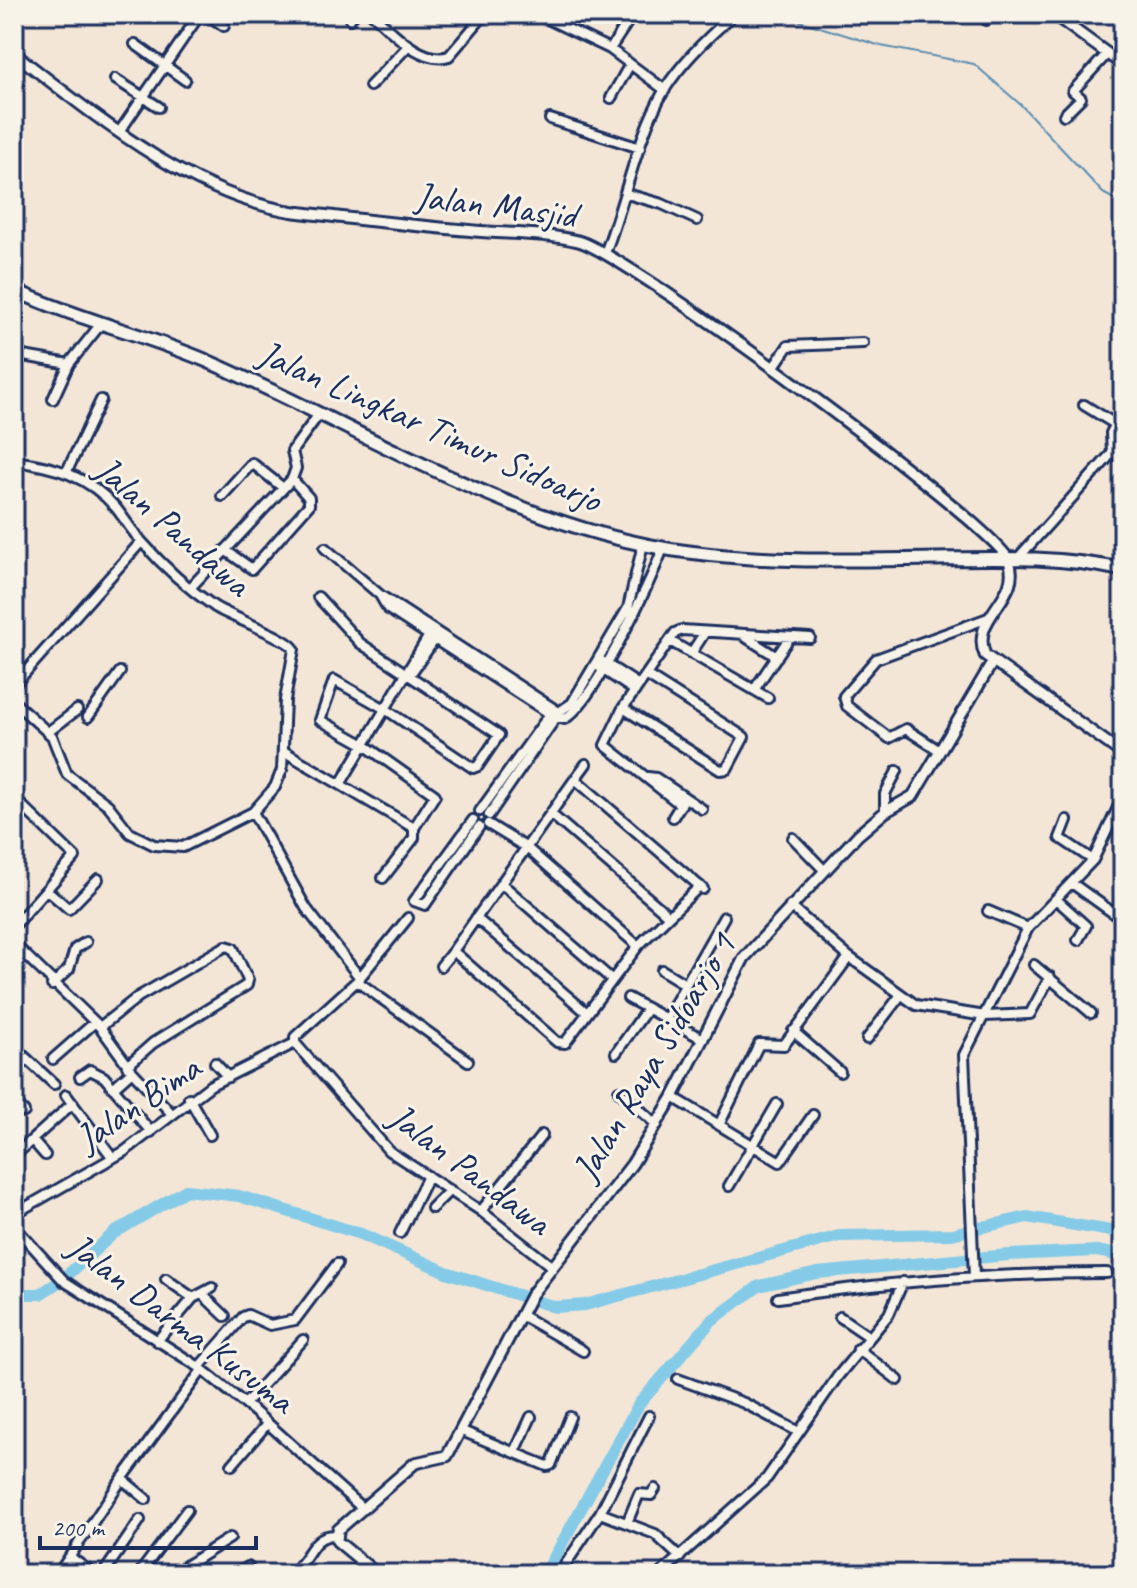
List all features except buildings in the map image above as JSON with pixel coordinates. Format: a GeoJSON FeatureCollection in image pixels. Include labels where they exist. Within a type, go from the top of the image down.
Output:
{"type":"FeatureCollection","features":[{"type":"Feature","properties":{"kind":"main road","name":"Jalan Lingkar Timur Sidoarjo"},"geometry":{"type":"LineString","coordinates":[[14,290],[100,325],[205,360],[505,499],[573,525],[643,544],[824,561],[1014,558],[1123,570]]}},
{"type":"Feature","properties":{"kind":"street"},"geometry":{"type":"LineString","coordinates":[[120,131],[200,14]]}},
{"type":"Feature","properties":{"kind":"street"},"geometry":{"type":"LineString","coordinates":[[206,14],[224,26]]}},
{"type":"Feature","properties":{"kind":"street"},"geometry":{"type":"LineString","coordinates":[[372,14],[409,45],[436,57],[446,57],[485,14]]}},
{"type":"Feature","properties":{"kind":"street"},"geometry":{"type":"LineString","coordinates":[[537,14],[610,49],[665,90]]}},
{"type":"Feature","properties":{"kind":"street"},"geometry":{"type":"LineString","coordinates":[[610,49],[633,14]]}},
{"type":"Feature","properties":{"kind":"street"},"geometry":{"type":"LineString","coordinates":[[1053,14],[1123,65]]}},
{"type":"Feature","properties":{"kind":"street"},"geometry":{"type":"LineString","coordinates":[[605,253],[640,148],[665,90],[697,49],[732,16]]}},
{"type":"Feature","properties":{"kind":"street"},"geometry":{"type":"LineString","coordinates":[[135,44],[185,80]]}},
{"type":"Feature","properties":{"kind":"street"},"geometry":{"type":"LineString","coordinates":[[370,86],[409,45]]}},
{"type":"Feature","properties":{"kind":"street","name":"Jalan Masjid"},"geometry":{"type":"LineString","coordinates":[[14,53],[120,131],[212,187],[260,206],[580,241],[605,253],[773,368],[928,486],[1014,558]]}},
{"type":"Feature","properties":{"kind":"street"},"geometry":{"type":"LineString","coordinates":[[1064,115],[1081,98],[1073,91],[1106,55]]}},
{"type":"Feature","properties":{"kind":"street"},"geometry":{"type":"LineString","coordinates":[[611,98],[630,64]]}},
{"type":"Feature","properties":{"kind":"street"},"geometry":{"type":"LineString","coordinates":[[115,79],[159,107]]}},
{"type":"Feature","properties":{"kind":"street"},"geometry":{"type":"LineString","coordinates":[[550,119],[640,148]]}},
{"type":"Feature","properties":{"kind":"street"},"geometry":{"type":"LineString","coordinates":[[627,194],[662,204],[697,220]]}},
{"type":"Feature","properties":{"kind":"street"},"geometry":{"type":"LineString","coordinates":[[53,399],[69,364],[100,325]]}},
{"type":"Feature","properties":{"kind":"street"},"geometry":{"type":"LineString","coordinates":[[773,368],[788,346],[863,343]]}},
{"type":"Feature","properties":{"kind":"street"},"geometry":{"type":"LineString","coordinates":[[14,360],[18,355],[69,364]]}},
{"type":"Feature","properties":{"kind":"street"},"geometry":{"type":"LineString","coordinates":[[67,471],[101,400]]}},
{"type":"Feature","properties":{"kind":"street"},"geometry":{"type":"LineString","coordinates":[[1084,405],[1115,424]]}},
{"type":"Feature","properties":{"kind":"street"},"geometry":{"type":"LineString","coordinates":[[1123,410],[1115,424],[1111,447],[1014,558],[1008,587],[988,618],[981,641],[992,663],[1123,754]]}},
{"type":"Feature","properties":{"kind":"street"},"geometry":{"type":"LineString","coordinates":[[192,586],[292,479],[296,468],[292,451],[319,414]]}},
{"type":"Feature","properties":{"kind":"street"},"geometry":{"type":"LineString","coordinates":[[1111,447],[1123,457]]}},
{"type":"Feature","properties":{"kind":"street","name":"Jalan Pandawa"},"geometry":{"type":"LineString","coordinates":[[14,461],[67,471],[108,499],[141,542],[192,586],[236,619],[288,640],[293,646],[284,708],[285,752],[275,787],[253,812]]}},
{"type":"Feature","properties":{"kind":"street"},"geometry":{"type":"LineString","coordinates":[[222,496],[252,463],[282,487]]}},
{"type":"Feature","properties":{"kind":"street"},"geometry":{"type":"LineString","coordinates":[[225,550],[252,569],[310,503],[292,479]]}},
{"type":"Feature","properties":{"kind":"street"},"geometry":{"type":"LineString","coordinates":[[14,685],[141,542]]}},
{"type":"Feature","properties":{"kind":"street"},"geometry":{"type":"LineString","coordinates":[[632,610],[643,544]]}},
{"type":"Feature","properties":{"kind":"street"},"geometry":{"type":"LineString","coordinates":[[325,548],[380,595],[385,606],[418,623],[554,713],[570,716],[632,610],[644,596],[663,548]]}},
{"type":"Feature","properties":{"kind":"street"},"geometry":{"type":"LineString","coordinates":[[636,578],[651,582]]}},
{"type":"Feature","properties":{"kind":"street"},"geometry":{"type":"LineString","coordinates":[[633,593],[644,596]]}},
{"type":"Feature","properties":{"kind":"street"},"geometry":{"type":"LineString","coordinates":[[318,597],[332,608],[355,639],[498,732],[478,766],[473,768],[338,679],[333,681],[319,719],[363,744],[434,794],[434,799],[414,828],[414,838],[383,878]]}},
{"type":"Feature","properties":{"kind":"street"},"geometry":{"type":"LineString","coordinates":[[940,751],[906,729],[889,738],[847,706],[844,696],[876,659],[988,618]]}},
{"type":"Feature","properties":{"kind":"street"},"geometry":{"type":"LineString","coordinates":[[702,809],[683,802],[605,745],[623,708],[678,631],[810,638]]}},
{"type":"Feature","properties":{"kind":"street"},"geometry":{"type":"LineString","coordinates":[[692,652],[705,632]]}},
{"type":"Feature","properties":{"kind":"street"},"geometry":{"type":"LineString","coordinates":[[341,783],[434,634]]}},
{"type":"Feature","properties":{"kind":"street"},"geometry":{"type":"LineString","coordinates":[[741,634],[777,657]]}},
{"type":"Feature","properties":{"kind":"street"},"geometry":{"type":"LineString","coordinates":[[754,690],[790,637]]}},
{"type":"Feature","properties":{"kind":"street"},"geometry":{"type":"LineString","coordinates":[[670,641],[768,698]]}},
{"type":"Feature","properties":{"kind":"street","name":"Jalan Raya Sidoarjo 1"},"geometry":{"type":"LineString","coordinates":[[551,1266],[632,1164],[657,1125],[744,958],[824,870],[885,812],[913,796],[992,663]]}},
{"type":"Feature","properties":{"kind":"street"},"geometry":{"type":"LineString","coordinates":[[600,664],[637,688]]}},
{"type":"Feature","properties":{"kind":"street"},"geometry":{"type":"LineString","coordinates":[[88,717],[120,672]]}},
{"type":"Feature","properties":{"kind":"street"},"geometry":{"type":"LineString","coordinates":[[623,708],[720,770],[727,769],[744,737],[646,675]]}},
{"type":"Feature","properties":{"kind":"street"},"geometry":{"type":"LineString","coordinates":[[14,702],[48,732],[67,774],[108,805],[130,833],[146,843],[183,847],[253,812],[306,908],[359,980],[468,1061]]}},
{"type":"Feature","properties":{"kind":"street"},"geometry":{"type":"LineString","coordinates":[[48,732],[77,710]]}},
{"type":"Feature","properties":{"kind":"street"},"geometry":{"type":"LineString","coordinates":[[482,819],[426,882],[414,898],[415,902],[425,905],[554,713]]}},
{"type":"Feature","properties":{"kind":"street"},"geometry":{"type":"LineString","coordinates":[[285,752],[414,828]]}},
{"type":"Feature","properties":{"kind":"street"},"geometry":{"type":"LineString","coordinates":[[441,966],[586,764]]}},
{"type":"Feature","properties":{"kind":"street"},"geometry":{"type":"LineString","coordinates":[[885,812],[885,794],[897,771]]}},
{"type":"Feature","properties":{"kind":"street"},"geometry":{"type":"LineString","coordinates":[[453,951],[561,1043],[565,1043],[610,978],[638,946],[702,888],[575,779]]}},
{"type":"Feature","properties":{"kind":"street"},"geometry":{"type":"LineString","coordinates":[[974,1273],[962,1062],[1028,928],[1093,860],[1123,797]]}},
{"type":"Feature","properties":{"kind":"street"},"geometry":{"type":"LineString","coordinates":[[14,798],[74,854],[73,863],[14,926]]}},
{"type":"Feature","properties":{"kind":"street"},"geometry":{"type":"LineString","coordinates":[[673,817],[683,802]]}},
{"type":"Feature","properties":{"kind":"street"},"geometry":{"type":"LineString","coordinates":[[551,814],[669,916]]}},
{"type":"Feature","properties":{"kind":"street"},"geometry":{"type":"LineString","coordinates":[[482,819],[527,848],[638,946]]}},
{"type":"Feature","properties":{"kind":"street"},"geometry":{"type":"LineString","coordinates":[[1067,820],[1060,838],[1093,860]]}},
{"type":"Feature","properties":{"kind":"street"},"geometry":{"type":"LineString","coordinates":[[793,838],[824,870]]}},
{"type":"Feature","properties":{"kind":"street"},"geometry":{"type":"LineString","coordinates":[[47,890],[69,909],[98,879]]}},
{"type":"Feature","properties":{"kind":"street"},"geometry":{"type":"LineString","coordinates":[[426,882],[436,889]]}},
{"type":"Feature","properties":{"kind":"street"},"geometry":{"type":"LineString","coordinates":[[502,884],[610,978]]}},
{"type":"Feature","properties":{"kind":"street"},"geometry":{"type":"LineString","coordinates":[[1073,884],[1123,920]]}},
{"type":"Feature","properties":{"kind":"street"},"geometry":{"type":"LineString","coordinates":[[1056,899],[1086,926],[1078,940]]}},
{"type":"Feature","properties":{"kind":"street"},"geometry":{"type":"LineString","coordinates":[[790,906],[900,996],[924,1008],[985,1016],[1030,1014],[1050,977]]}},
{"type":"Feature","properties":{"kind":"street"},"geometry":{"type":"LineString","coordinates":[[988,911],[1028,928]]}},
{"type":"Feature","properties":{"kind":"street"},"geometry":{"type":"LineString","coordinates":[[666,1019],[724,917]]}},
{"type":"Feature","properties":{"kind":"street"},"geometry":{"type":"LineString","coordinates":[[295,1043],[295,1037],[359,980],[408,918]]}},
{"type":"Feature","properties":{"kind":"street"},"geometry":{"type":"LineString","coordinates":[[476,918],[586,1012]]}},
{"type":"Feature","properties":{"kind":"street"},"geometry":{"type":"LineString","coordinates":[[52,985],[69,969],[75,949],[86,942]]}},
{"type":"Feature","properties":{"kind":"street"},"geometry":{"type":"LineString","coordinates":[[14,944],[52,985],[97,1025],[130,1069],[172,1114]]}},
{"type":"Feature","properties":{"kind":"street"},"geometry":{"type":"LineString","coordinates":[[53,1059],[159,983],[226,946],[233,948],[248,980],[247,985],[153,1043],[113,1088]]}},
{"type":"Feature","properties":{"kind":"street"},"geometry":{"type":"LineString","coordinates":[[719,1125],[759,1044],[781,1046],[849,957]]}},
{"type":"Feature","properties":{"kind":"street"},"geometry":{"type":"LineString","coordinates":[[1034,965],[1091,1013]]}},
{"type":"Feature","properties":{"kind":"street"},"geometry":{"type":"LineString","coordinates":[[662,970],[685,984]]}},
{"type":"Feature","properties":{"kind":"street"},"geometry":{"type":"LineString","coordinates":[[867,1039],[900,996]]}},
{"type":"Feature","properties":{"kind":"street"},"geometry":{"type":"LineString","coordinates":[[628,998],[703,1039]]}},
{"type":"Feature","properties":{"kind":"street"},"geometry":{"type":"LineString","coordinates":[[616,1053],[647,1009]]}},
{"type":"Feature","properties":{"kind":"street"},"geometry":{"type":"LineString","coordinates":[[793,1031],[840,1072]]}},
{"type":"Feature","properties":{"kind":"street","name":"Jalan Pandawa"},"geometry":{"type":"LineString","coordinates":[[295,1043],[380,1142],[481,1211],[551,1266]]}},
{"type":"Feature","properties":{"kind":"street","name":"Jalan Bima"},"geometry":{"type":"LineString","coordinates":[[14,1214],[113,1158],[151,1132],[189,1098],[295,1043]]}},
{"type":"Feature","properties":{"kind":"street"},"geometry":{"type":"LineString","coordinates":[[14,1047],[54,1084]]}},
{"type":"Feature","properties":{"kind":"street"},"geometry":{"type":"LineString","coordinates":[[215,1063],[228,1077]]}},
{"type":"Feature","properties":{"kind":"street"},"geometry":{"type":"LineString","coordinates":[[80,1077],[93,1071],[113,1088],[151,1132]]}},
{"type":"Feature","properties":{"kind":"street"},"geometry":{"type":"LineString","coordinates":[[619,1091],[657,1125]]}},
{"type":"Feature","properties":{"kind":"street"},"geometry":{"type":"LineString","coordinates":[[66,1095],[113,1158]]}},
{"type":"Feature","properties":{"kind":"street"},"geometry":{"type":"LineString","coordinates":[[673,1097],[783,1161],[813,1115]]}},
{"type":"Feature","properties":{"kind":"street"},"geometry":{"type":"LineString","coordinates":[[189,1098],[210,1135]]}},
{"type":"Feature","properties":{"kind":"street"},"geometry":{"type":"LineString","coordinates":[[14,1102],[24,1112]]}},
{"type":"Feature","properties":{"kind":"street"},"geometry":{"type":"LineString","coordinates":[[14,1156],[73,1103]]}},
{"type":"Feature","properties":{"kind":"street"},"geometry":{"type":"LineString","coordinates":[[729,1186],[777,1104]]}},
{"type":"Feature","properties":{"kind":"street"},"geometry":{"type":"LineString","coordinates":[[481,1211],[542,1135]]}},
{"type":"Feature","properties":{"kind":"street"},"geometry":{"type":"LineString","coordinates":[[32,1140],[45,1155]]}},
{"type":"Feature","properties":{"kind":"street"},"geometry":{"type":"LineString","coordinates":[[400,1233],[428,1176]]}},
{"type":"Feature","properties":{"kind":"street"},"geometry":{"type":"LineString","coordinates":[[432,1208],[450,1190]]}},
{"type":"Feature","properties":{"kind":"street","name":"Jalan Darma Kusuma"},"geometry":{"type":"LineString","coordinates":[[14,1226],[61,1278],[200,1368],[257,1414],[362,1508]]}},
{"type":"Feature","properties":{"kind":"street"},"geometry":{"type":"LineString","coordinates":[[58,1574],[200,1368],[243,1317],[270,1325],[295,1320],[337,1264]]}},
{"type":"Feature","properties":{"kind":"street"},"geometry":{"type":"LineString","coordinates":[[299,1565],[308,1549],[326,1535],[335,1535],[415,1463],[445,1458],[532,1294],[551,1266]]}},
{"type":"Feature","properties":{"kind":"street"},"geometry":{"type":"LineString","coordinates":[[778,1298],[974,1273],[1107,1273]]}},
{"type":"Feature","properties":{"kind":"street"},"geometry":{"type":"LineString","coordinates":[[166,1279],[198,1296],[225,1316]]}},
{"type":"Feature","properties":{"kind":"street"},"geometry":{"type":"LineString","coordinates":[[665,1573],[767,1478],[858,1349],[889,1314],[903,1282]]}},
{"type":"Feature","properties":{"kind":"street"},"geometry":{"type":"LineString","coordinates":[[157,1341],[198,1296],[212,1288]]}},
{"type":"Feature","properties":{"kind":"street"},"geometry":{"type":"LineString","coordinates":[[521,1315],[583,1351]]}},
{"type":"Feature","properties":{"kind":"street"},"geometry":{"type":"LineString","coordinates":[[840,1317],[868,1336]]}},
{"type":"Feature","properties":{"kind":"street"},"geometry":{"type":"LineString","coordinates":[[245,1404],[303,1340]]}},
{"type":"Feature","properties":{"kind":"street"},"geometry":{"type":"LineString","coordinates":[[858,1349],[898,1380]]}},
{"type":"Feature","properties":{"kind":"street"},"geometry":{"type":"LineString","coordinates":[[678,1379],[744,1403],[799,1432]]}},
{"type":"Feature","properties":{"kind":"street"},"geometry":{"type":"LineString","coordinates":[[559,1574],[600,1513],[649,1416]]}},
{"type":"Feature","properties":{"kind":"street"},"geometry":{"type":"LineString","coordinates":[[515,1452],[531,1417]]}},
{"type":"Feature","properties":{"kind":"street"},"geometry":{"type":"LineString","coordinates":[[462,1431],[551,1465],[570,1417]]}},
{"type":"Feature","properties":{"kind":"street"},"geometry":{"type":"LineString","coordinates":[[232,1465],[267,1424]]}},
{"type":"Feature","properties":{"kind":"street"},"geometry":{"type":"LineString","coordinates":[[122,1479],[146,1499]]}},
{"type":"Feature","properties":{"kind":"street"},"geometry":{"type":"LineString","coordinates":[[627,1523],[639,1494],[651,1495],[655,1489]]}},
{"type":"Feature","properties":{"kind":"street"},"geometry":{"type":"LineString","coordinates":[[139,1574],[187,1510]]}},
{"type":"Feature","properties":{"kind":"street"},"geometry":{"type":"LineString","coordinates":[[600,1513],[657,1536],[680,1557]]}},
{"type":"Feature","properties":{"kind":"street"},"geometry":{"type":"LineString","coordinates":[[103,1574],[140,1520]]}},
{"type":"Feature","properties":{"kind":"street"},"geometry":{"type":"LineString","coordinates":[[335,1535],[377,1574]]}},
{"type":"Feature","properties":{"kind":"street"},"geometry":{"type":"LineString","coordinates":[[173,1574],[230,1538]]}},
{"type":"Feature","properties":{"kind":"street"},"geometry":{"type":"LineString","coordinates":[[70,1557],[93,1574]]}},
{"type":"Feature","properties":{"kind":"street"},"geometry":{"type":"LineString","coordinates":[[350,1574],[361,1562]]}},
{"type":"Feature","properties":{"kind":"street"},"geometry":{"type":"LineString","coordinates":[[237,1574],[248,1567]]}},
{"type":"Feature","properties":{"kind":"waterway"},"geometry":{"type":"LineString","coordinates":[[778,14],[881,46],[974,64],[1021,105],[1103,193],[1123,204]]}},
{"type":"Feature","properties":{"kind":"waterway"},"geometry":{"type":"LineString","coordinates":[[14,1294],[40,1294],[62,1280],[114,1233],[186,1190],[239,1196],[361,1234],[446,1272],[555,1307],[585,1305],[839,1236],[952,1234],[1027,1217],[1123,1233]]}},
{"type":"Feature","properties":{"kind":"waterway"},"geometry":{"type":"LineString","coordinates":[[545,1574],[639,1404],[711,1321],[759,1286],[817,1273],[1008,1255],[1097,1251],[1123,1256]]}}]}
